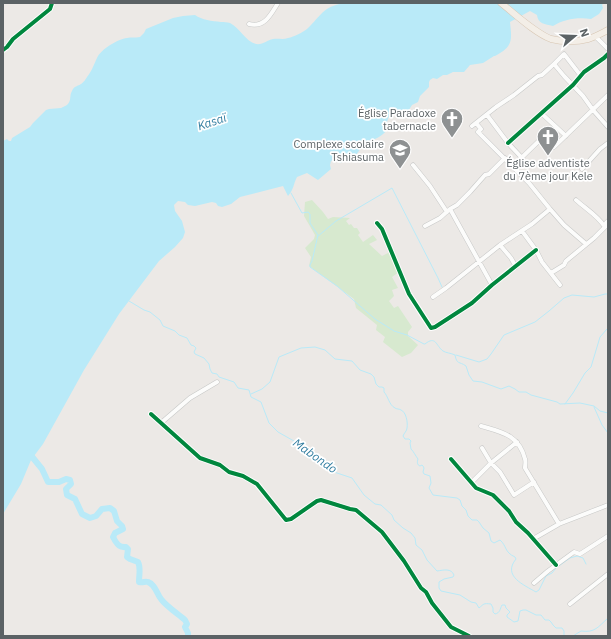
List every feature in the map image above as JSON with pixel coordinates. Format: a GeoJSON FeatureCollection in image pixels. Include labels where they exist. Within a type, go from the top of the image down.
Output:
{"type":"FeatureCollection","features":[{"type":"Feature","properties":{"kind":"main road"},"geometry":{"type":"LineString","coordinates":[[501,3],[526,23],[550,38],[572,41],[588,39],[608,30]]}},
{"type":"Feature","properties":{"kind":"street"},"geometry":{"type":"LineString","coordinates":[[3,50],[13,39],[50,9],[52,3]]}},
{"type":"Feature","properties":{"kind":"street"},"geometry":{"type":"LineString","coordinates":[[249,24],[259,24],[267,21],[278,3]]}},
{"type":"Feature","properties":{"kind":"street"},"geometry":{"type":"LineString","coordinates":[[595,36],[608,49]]}},
{"type":"Feature","properties":{"kind":"street"},"geometry":{"type":"LineString","coordinates":[[581,76],[564,54],[542,75],[538,76],[474,124],[481,129],[478,132],[529,183],[564,225],[586,244]]}},
{"type":"Feature","properties":{"kind":"street"},"geometry":{"type":"LineString","coordinates":[[508,142],[573,85],[584,72],[608,54]]}},
{"type":"Feature","properties":{"kind":"street"},"geometry":{"type":"LineString","coordinates":[[554,64],[608,127]]}},
{"type":"Feature","properties":{"kind":"street"},"geometry":{"type":"LineString","coordinates":[[513,166],[544,136],[554,147],[608,95]]}},
{"type":"Feature","properties":{"kind":"street"},"geometry":{"type":"LineString","coordinates":[[542,113],[566,136]]}},
{"type":"Feature","properties":{"kind":"street"},"geometry":{"type":"LineString","coordinates":[[487,114],[522,158]]}},
{"type":"Feature","properties":{"kind":"street"},"geometry":{"type":"LineString","coordinates":[[582,169],[608,142]]}},
{"type":"Feature","properties":{"kind":"street"},"geometry":{"type":"LineString","coordinates":[[425,226],[440,218],[448,210],[457,205],[485,175],[505,158]]}},
{"type":"Feature","properties":{"kind":"street"},"geometry":{"type":"LineString","coordinates":[[413,164],[463,230],[492,285]]}},
{"type":"Feature","properties":{"kind":"street"},"geometry":{"type":"LineString","coordinates":[[576,200],[584,208],[593,213],[605,227]]}},
{"type":"Feature","properties":{"kind":"street"},"geometry":{"type":"LineString","coordinates":[[433,296],[446,288],[500,245],[532,224],[550,209]]}},
{"type":"Feature","properties":{"kind":"street"},"geometry":{"type":"LineString","coordinates":[[551,273],[564,265],[566,261],[594,238],[605,227],[608,221]]}},
{"type":"Feature","properties":{"kind":"street"},"geometry":{"type":"LineString","coordinates":[[377,223],[382,229],[410,294],[431,328],[435,327],[472,303],[536,250]]}},
{"type":"Feature","properties":{"kind":"street"},"geometry":{"type":"LineString","coordinates":[[522,231],[536,250],[542,262],[560,284]]}},
{"type":"Feature","properties":{"kind":"street"},"geometry":{"type":"LineString","coordinates":[[500,245],[511,258],[516,267]]}},
{"type":"Feature","properties":{"kind":"street"},"geometry":{"type":"LineString","coordinates":[[161,423],[190,398],[217,382]]}},
{"type":"Feature","properties":{"kind":"street"},"geometry":{"type":"LineString","coordinates":[[151,414],[200,458],[220,465],[229,472],[243,476],[257,484],[286,520],[291,519],[320,500],[356,510],[382,532],[404,561],[421,588],[426,592],[432,603],[451,627],[469,636]]}},
{"type":"Feature","properties":{"kind":"street"},"geometry":{"type":"LineString","coordinates":[[481,426],[499,431],[513,438],[517,442],[526,460],[525,468],[560,524]]}},
{"type":"Feature","properties":{"kind":"street"},"geometry":{"type":"LineString","coordinates":[[471,483],[491,463],[517,442]]}},
{"type":"Feature","properties":{"kind":"street"},"geometry":{"type":"LineString","coordinates":[[482,448],[491,463],[500,472],[514,495],[534,482]]}},
{"type":"Feature","properties":{"kind":"street"},"geometry":{"type":"LineString","coordinates":[[451,459],[476,488],[480,491],[493,495],[509,511],[516,522],[556,565]]}},
{"type":"Feature","properties":{"kind":"street"},"geometry":{"type":"LineString","coordinates":[[533,539],[560,524],[608,504]]}},
{"type":"Feature","properties":{"kind":"street"},"geometry":{"type":"LineString","coordinates":[[534,583],[548,570],[574,552],[580,554],[608,536]]}},
{"type":"Feature","properties":{"kind":"street"},"geometry":{"type":"LineString","coordinates":[[570,604],[608,575]]}},
{"type":"Feature","properties":{"kind":"green space"},"geometry":{"type":"Polygon","coordinates":[[[312,200],[328,219],[333,217],[350,218],[346,221],[349,225],[351,224],[354,228],[357,228],[360,233],[358,235],[363,242],[373,235],[377,240],[369,244],[382,256],[390,252],[399,272],[392,277],[398,288],[392,290],[394,296],[389,301],[394,308],[398,306],[412,327],[408,332],[408,336],[418,345],[411,353],[402,357],[383,342],[385,337],[376,330],[377,325],[356,308],[354,299],[309,266],[311,257],[305,248],[314,239],[315,235],[304,216],[305,202],[312,200]]]}},
{"type":"Feature","properties":{"kind":"water","name":"Kasaï"},"geometry":{"type":"Polygon","coordinates":[[[344,3],[604,3],[599,14],[591,19],[571,19],[553,26],[540,22],[537,15],[530,11],[510,22],[511,38],[505,49],[483,63],[470,65],[464,72],[453,72],[443,75],[437,79],[433,78],[430,80],[429,87],[420,96],[418,102],[412,105],[405,116],[397,111],[391,114],[384,127],[387,130],[382,135],[375,139],[366,141],[356,155],[340,163],[337,158],[331,161],[331,169],[318,180],[307,173],[297,177],[288,196],[283,186],[240,197],[231,204],[222,207],[212,202],[195,206],[178,201],[174,205],[175,211],[182,221],[185,232],[183,238],[159,261],[119,314],[84,370],[43,444],[31,460],[21,484],[3,514],[3,141],[7,139],[11,141],[12,138],[30,127],[46,110],[61,108],[67,105],[73,89],[84,81],[99,55],[106,48],[123,39],[140,37],[146,29],[173,18],[195,15],[207,20],[227,22],[234,25],[249,40],[258,44],[273,39],[286,39],[293,37],[307,29],[327,9],[344,3]]]}},
{"type":"Feature","properties":{"kind":"waterway"},"geometry":{"type":"LineString","coordinates":[[317,237],[336,221],[392,188],[442,287]]}},
{"type":"Feature","properties":{"kind":"waterway"},"geometry":{"type":"LineString","coordinates":[[291,193],[302,213],[308,212],[310,214],[310,223],[318,235],[310,267],[337,286],[375,319],[394,331],[407,335],[424,344],[431,341],[436,342],[443,351],[455,355],[458,362],[466,366],[473,381],[482,382],[501,389],[509,386],[519,392],[526,392],[560,404],[580,403],[594,406],[600,411],[608,413]]}},
{"type":"Feature","properties":{"kind":"waterway"},"geometry":{"type":"LineString","coordinates":[[456,355],[479,362],[487,359],[504,335],[535,322],[564,298],[572,295],[594,297],[608,294]]}},
{"type":"Feature","properties":{"kind":"waterway","name":"Mabondo"},"geometry":{"type":"LineString","coordinates":[[129,301],[150,312],[160,320],[163,326],[187,338],[191,345],[196,348],[194,352],[195,354],[204,358],[209,364],[212,373],[234,382],[238,388],[249,390],[251,397],[261,402],[269,423],[278,432],[301,445],[307,452],[323,460],[332,467],[334,472],[352,478],[364,495],[375,504],[381,505],[392,515],[394,520],[411,533],[415,538],[416,545],[422,550],[427,560],[437,571],[447,570],[453,573],[453,577],[439,582],[439,588],[441,591],[460,595],[471,602],[476,603],[479,608],[484,604],[491,604],[495,614],[499,612],[502,605],[505,605],[510,612],[507,617],[514,622],[518,621],[520,611],[523,610],[536,615],[541,615],[545,620],[549,620],[556,628],[562,628],[564,631],[564,636]]}},
{"type":"Feature","properties":{"kind":"waterway"},"geometry":{"type":"LineString","coordinates":[[565,404],[585,373],[591,367],[600,337],[607,329]]}},
{"type":"Feature","properties":{"kind":"waterway"},"geometry":{"type":"LineString","coordinates":[[251,394],[262,389],[270,382],[279,357],[301,348],[315,347],[325,350],[335,359],[352,361],[360,370],[371,374],[379,387],[384,388],[384,392],[393,407],[403,411],[407,426],[407,430],[403,436],[405,439],[409,439],[411,441],[411,449],[418,459],[418,465],[423,466],[424,474],[430,476],[431,483],[429,488],[433,495],[457,498],[460,500],[468,516],[472,520],[477,520],[479,522],[489,533],[491,541],[494,543],[500,540],[504,544],[507,551],[516,559],[512,565],[513,575],[516,579],[536,592],[539,590],[546,576],[570,558],[577,556],[583,558],[586,564]]}},
{"type":"Feature","properties":{"kind":"waterway"},"geometry":{"type":"LineString","coordinates":[[594,407],[602,425],[608,433]]}},
{"type":"Feature","properties":{"kind":"waterway","name":"Mabondo"},"geometry":{"type":"LineString","coordinates":[[29,453],[42,469],[48,482],[59,482],[66,479],[70,480],[71,484],[66,489],[67,495],[75,499],[82,514],[90,518],[96,516],[102,509],[110,508],[114,511],[117,521],[123,529],[115,533],[113,537],[118,545],[128,549],[127,557],[138,562],[140,569],[139,582],[150,583],[163,602],[185,620],[187,624],[185,627],[188,636]]}},
{"type":"Feature","properties":{"kind":"waterway","name":"Mabondo"},"geometry":{"type":"LineString","coordinates":[[573,636],[581,631],[590,631],[599,627],[608,618]]}},
{"type":"Feature","properties":{"kind":"cycle path"},"geometry":{"type":"LineString","coordinates":[[3,50],[13,39],[50,9],[52,3]]}},
{"type":"Feature","properties":{"kind":"cycle path"},"geometry":{"type":"LineString","coordinates":[[508,143],[573,85],[584,72],[608,54]]}},
{"type":"Feature","properties":{"kind":"cycle path"},"geometry":{"type":"LineString","coordinates":[[377,223],[382,229],[409,294],[431,328],[435,327],[472,303],[536,250]]}},
{"type":"Feature","properties":{"kind":"cycle path"},"geometry":{"type":"LineString","coordinates":[[151,414],[200,458],[220,465],[229,472],[243,476],[257,484],[286,520],[291,519],[317,501],[321,500],[356,510],[382,532],[404,561],[421,588],[426,592],[432,603],[451,627],[469,636]]}},
{"type":"Feature","properties":{"kind":"cycle path"},"geometry":{"type":"LineString","coordinates":[[451,459],[476,488],[493,495],[509,511],[516,522],[528,533],[556,565]]}},
{"type":"Feature","properties":{"kind":"place","name":"Église Paradoxe tabernacle"},"geometry":{"type":"Point","coordinates":[452,138]}},
{"type":"Feature","properties":{"kind":"place","name":"Église adventiste du 7ème jour Kele"},"geometry":{"type":"Point","coordinates":[548,156]}},
{"type":"Feature","properties":{"kind":"place","name":"Complexe scolaire Tshiasuma"},"geometry":{"type":"Point","coordinates":[400,170]}}]}
